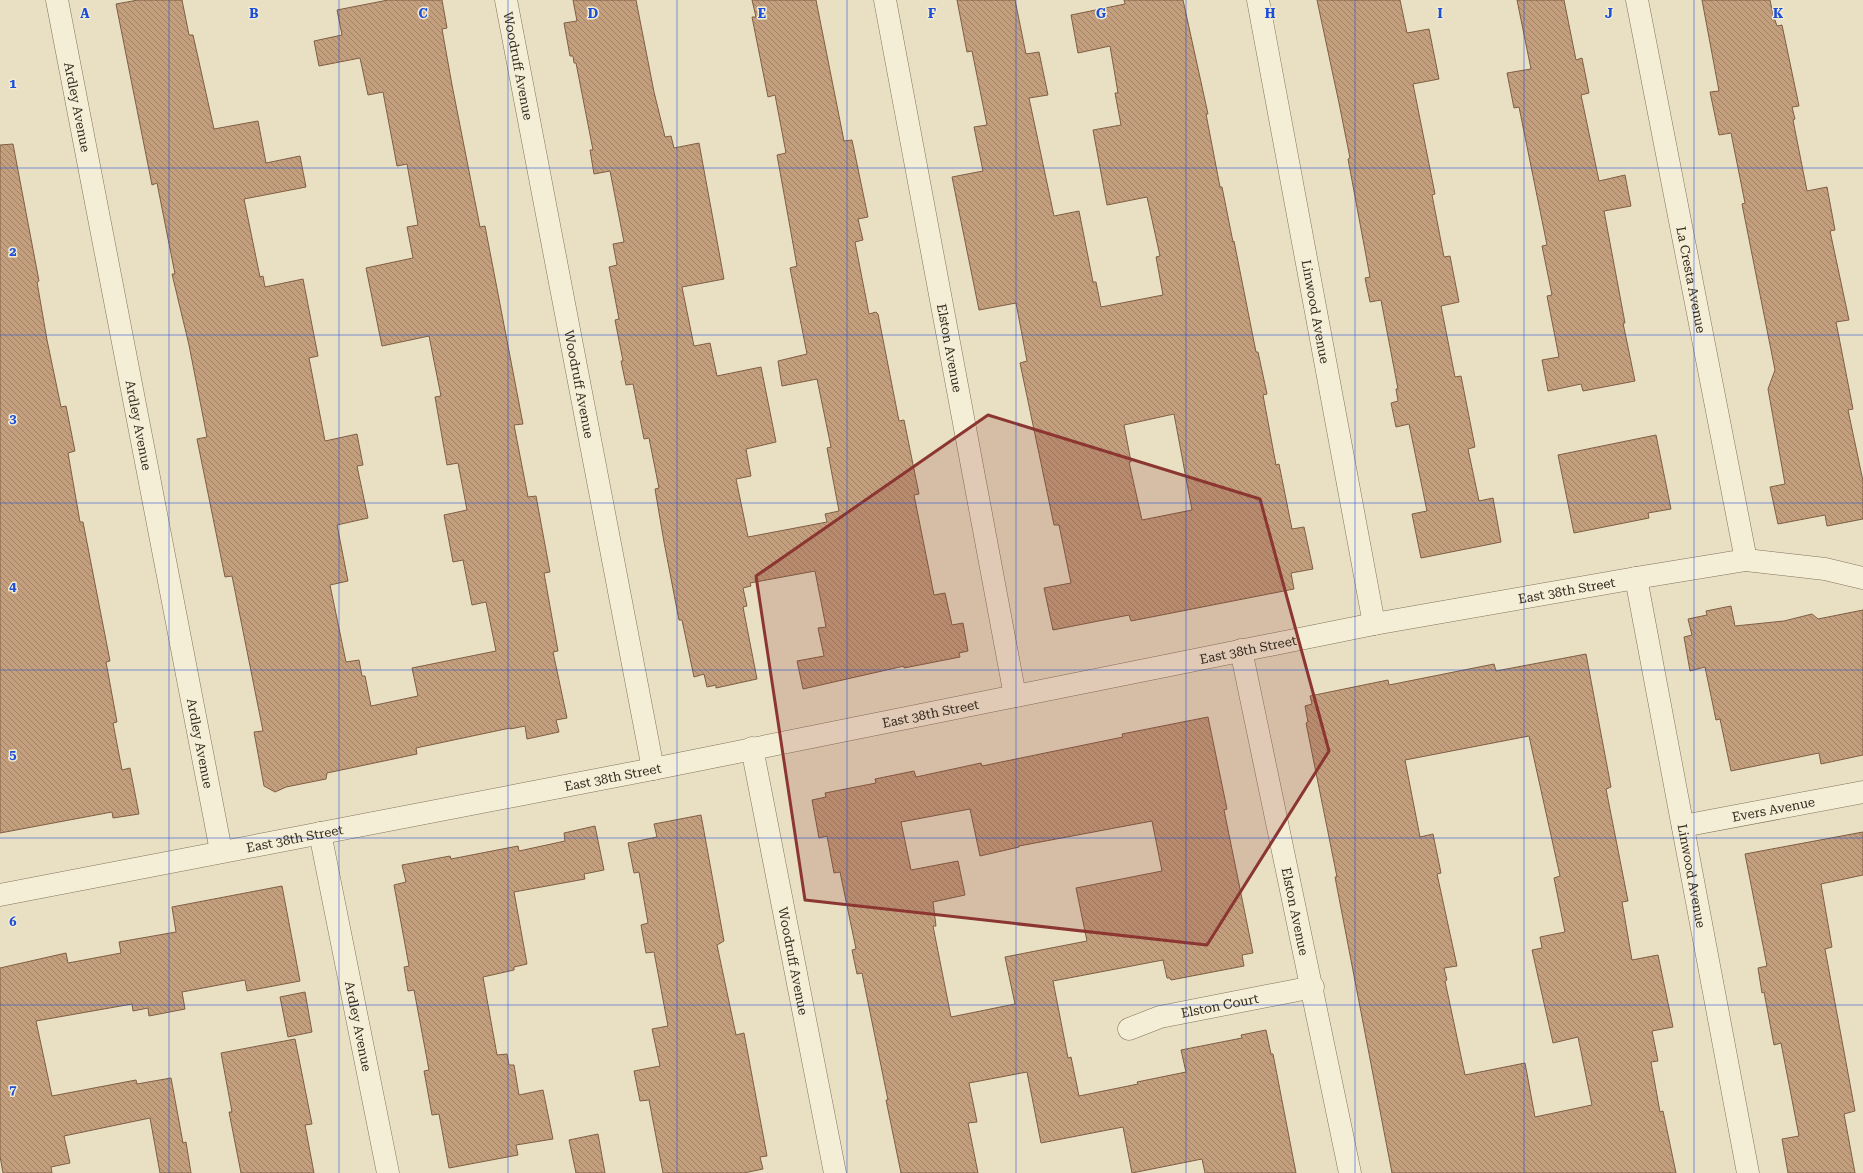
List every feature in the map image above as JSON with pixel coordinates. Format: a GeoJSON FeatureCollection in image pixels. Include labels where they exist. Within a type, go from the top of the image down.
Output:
{"type":"FeatureCollection","features":[{"type":"Feature","properties":{"kind":"street","name":"Ardley Avenue"},"geometry":{"type":"LineString","coordinates":[[57,0],[221,851]]}},
{"type":"Feature","properties":{"kind":"street","name":"Woodruff Avenue"},"geometry":{"type":"LineString","coordinates":[[506,0],[653,768]]}},
{"type":"Feature","properties":{"kind":"street","name":"Elston Avenue"},"geometry":{"type":"LineString","coordinates":[[885,0],[1015,696]]}},
{"type":"Feature","properties":{"kind":"street","name":"Linwood Avenue"},"geometry":{"type":"LineString","coordinates":[[1258,0],[1374,624]]}},
{"type":"Feature","properties":{"kind":"street","name":"La Cresta Avenue"},"geometry":{"type":"LineString","coordinates":[[1637,0],[1746,560]]}},
{"type":"Feature","properties":{"kind":"street","name":"East 38th Street"},"geometry":{"type":"LineString","coordinates":[[0,895],[653,768],[1374,624],[1636,578],[1746,560],[1825,569],[1863,578]]}},
{"type":"Feature","properties":{"kind":"street","name":"Linwood Avenue"},"geometry":{"type":"LineString","coordinates":[[1636,578],[1748,1173]]}},
{"type":"Feature","properties":{"kind":"street","name":"Elston Avenue"},"geometry":{"type":"LineString","coordinates":[[1241,650],[1350,1173]]}},
{"type":"Feature","properties":{"kind":"street","name":"Woodruff Avenue"},"geometry":{"type":"LineString","coordinates":[[752,748],[835,1173]]}},
{"type":"Feature","properties":{"kind":"street","name":"Evers Avenue"},"geometry":{"type":"LineString","coordinates":[[1683,826],[1863,792]]}},
{"type":"Feature","properties":{"kind":"street","name":"Ardley Avenue"},"geometry":{"type":"LineString","coordinates":[[320,833],[388,1173]]}},
{"type":"Feature","properties":{"kind":"street","name":"Elston Court"},"geometry":{"type":"LineString","coordinates":[[1129,1029],[1160,1017],[1312,987]]}},
{"type":"Feature","properties":{"kind":"highlighted area"},"geometry":{"type":"Polygon","coordinates":[[[988,415],[1260,499],[1329,751],[1207,945],[805,900],[756,576],[988,415]]]}},
{"type":"Feature","properties":{"kind":"building"},"geometry":{"type":"Polygon","coordinates":[[[138,0],[182,0],[189,35],[193,35],[214,129],[258,121],[266,163],[300,156],[306,187],[244,199],[260,277],[263,276],[265,287],[303,279],[318,356],[309,358],[325,441],[357,434],[363,465],[357,466],[368,518],[337,525],[348,581],[330,585],[346,662],[359,660],[362,676],[365,676],[371,706],[418,696],[412,668],[496,651],[486,602],[472,605],[463,560],[453,562],[444,515],[467,510],[458,463],[447,465],[435,397],[441,396],[429,336],[382,346],[366,268],[413,258],[407,227],[418,225],[407,164],[397,166],[383,92],[368,95],[360,58],[319,66],[314,41],[342,35],[337,10],[388,0],[442,0],[447,28],[442,29],[452,85],[480,227],[485,226],[523,424],[514,425],[528,497],[536,496],[550,572],[544,573],[558,651],[553,652],[567,718],[556,720],[559,732],[527,739],[525,726],[510,728],[416,748],[417,754],[327,773],[326,779],[286,787],[275,792],[264,786],[254,732],[263,731],[232,576],[225,577],[197,439],[207,437],[189,345],[172,274],[175,274],[157,183],[152,185],[116,4],[138,0]]]}},
{"type":"Feature","properties":{"kind":"building"},"geometry":{"type":"Polygon","coordinates":[[[573,0],[636,0],[654,92],[665,137],[671,136],[674,148],[699,143],[724,279],[682,287],[694,346],[710,343],[717,376],[761,367],[776,442],[746,449],[751,476],[736,479],[748,537],[827,522],[825,514],[839,511],[827,448],[831,447],[817,379],[782,386],[778,361],[807,354],[790,268],[797,266],[777,155],[786,153],[775,95],[768,97],[752,17],[756,17],[752,0],[816,0],[844,141],[852,140],[868,217],[858,219],[863,240],[855,242],[869,314],[876,312],[878,314],[899,421],[904,420],[919,494],[914,495],[934,595],[945,593],[952,625],[963,623],[968,651],[959,653],[960,657],[904,668],[904,666],[803,689],[797,661],[824,656],[818,628],[826,627],[815,571],[750,583],[751,586],[743,588],[747,606],[743,607],[757,679],[716,688],[716,685],[707,687],[704,674],[694,677],[682,620],[679,620],[664,542],[655,489],[659,488],[649,438],[644,439],[633,384],[626,385],[621,361],[623,361],[615,320],[619,319],[609,267],[617,265],[613,244],[624,242],[610,171],[594,174],[590,150],[593,150],[576,63],[574,63],[573,56],[570,56],[564,23],[577,21],[573,0]]]}},
{"type":"Feature","properties":{"kind":"building"},"geometry":{"type":"Polygon","coordinates":[[[957,0],[1015,0],[1026,54],[1039,52],[1048,95],[1029,98],[1054,216],[1079,211],[1093,282],[1096,282],[1101,307],[1163,295],[1156,257],[1160,256],[1147,197],[1107,205],[1093,130],[1121,125],[1115,93],[1118,93],[1110,46],[1078,53],[1071,15],[1125,4],[1124,0],[1183,0],[1208,114],[1206,114],[1220,187],[1222,187],[1256,352],[1258,352],[1267,394],[1263,395],[1276,465],[1279,464],[1292,529],[1304,527],[1313,569],[1291,573],[1294,589],[1131,621],[1129,615],[1053,630],[1044,588],[1071,583],[1059,525],[1054,525],[1020,363],[1027,361],[1016,303],[979,310],[952,177],[983,171],[974,127],[987,125],[972,51],[967,52],[957,0]],[[1174,414],[1124,425],[1131,462],[1129,462],[1142,520],[1192,510],[1174,414]]]}},
{"type":"Feature","properties":{"kind":"building"},"geometry":{"type":"Polygon","coordinates":[[[1317,0],[1400,0],[1407,33],[1429,29],[1439,79],[1413,84],[1435,194],[1432,195],[1444,257],[1450,256],[1459,302],[1441,306],[1455,377],[1461,376],[1475,447],[1468,449],[1479,501],[1493,498],[1501,542],[1421,558],[1412,514],[1427,511],[1409,424],[1396,427],[1391,403],[1398,401],[1396,389],[1398,389],[1381,300],[1370,302],[1365,278],[1370,277],[1348,159],[1350,158],[1317,0]]]}},
{"type":"Feature","properties":{"kind":"building"},"geometry":{"type":"Polygon","coordinates":[[[1517,0],[1564,0],[1576,60],[1582,58],[1589,93],[1581,95],[1599,181],[1625,175],[1631,206],[1604,211],[1625,323],[1623,323],[1635,381],[1583,391],[1581,384],[1548,391],[1542,360],[1559,357],[1547,296],[1552,295],[1542,246],[1547,245],[1519,107],[1514,108],[1507,73],[1531,69],[1517,0]]]}},
{"type":"Feature","properties":{"kind":"building"},"geometry":{"type":"Polygon","coordinates":[[[1702,0],[1770,0],[1774,20],[1777,26],[1782,25],[1799,106],[1792,107],[1795,119],[1793,120],[1807,191],[1827,187],[1835,230],[1830,231],[1849,320],[1836,322],[1853,409],[1848,410],[1863,481],[1863,519],[1827,526],[1825,515],[1778,524],[1770,487],[1785,484],[1768,389],[1775,370],[1742,204],[1745,203],[1731,133],[1719,135],[1710,92],[1719,91],[1702,0]]]}},
{"type":"Feature","properties":{"kind":"building"},"geometry":{"type":"Polygon","coordinates":[[[13,144],[39,281],[37,282],[47,340],[61,407],[66,406],[75,451],[68,453],[80,522],[83,522],[110,661],[106,662],[117,722],[113,723],[122,770],[130,768],[139,814],[113,818],[112,812],[0,833],[0,145],[13,144]]]}},
{"type":"Feature","properties":{"kind":"building"},"geometry":{"type":"Polygon","coordinates":[[[1656,435],[1671,509],[1648,513],[1649,518],[1574,533],[1558,455],[1656,435]]]}},
{"type":"Feature","properties":{"kind":"building"},"geometry":{"type":"Polygon","coordinates":[[[1731,606],[1735,626],[1784,621],[1812,614],[1818,619],[1863,610],[1863,755],[1821,764],[1819,753],[1731,771],[1720,719],[1716,720],[1705,667],[1690,671],[1684,637],[1692,635],[1688,619],[1707,615],[1706,611],[1731,606]]]}},
{"type":"Feature","properties":{"kind":"building"},"geometry":{"type":"Polygon","coordinates":[[[1586,654],[1611,787],[1606,789],[1628,901],[1622,902],[1632,960],[1658,955],[1673,1027],[1652,1031],[1658,1061],[1651,1062],[1660,1112],[1663,1111],[1676,1173],[1392,1173],[1335,877],[1337,877],[1306,723],[1308,722],[1305,706],[1312,704],[1310,696],[1388,680],[1389,685],[1494,664],[1496,671],[1586,654]],[[1529,736],[1405,760],[1420,837],[1433,834],[1441,873],[1437,874],[1457,966],[1444,968],[1447,980],[1445,981],[1465,1075],[1525,1063],[1535,1117],[1592,1105],[1578,1037],[1553,1043],[1532,950],[1542,948],[1540,937],[1565,932],[1554,878],[1560,876],[1529,736]]]}},
{"type":"Feature","properties":{"kind":"building"},"geometry":{"type":"Polygon","coordinates":[[[1208,717],[1227,809],[1224,810],[1253,953],[1242,955],[1244,966],[1171,980],[1170,978],[1167,978],[1163,960],[1053,981],[1068,1058],[1071,1057],[1079,1096],[1138,1084],[1137,1082],[1186,1072],[1181,1050],[1242,1038],[1241,1035],[1266,1030],[1271,1054],[1273,1054],[1296,1173],[1205,1173],[1202,1159],[1132,1173],[1123,1127],[1041,1143],[1027,1072],[969,1083],[977,1122],[968,1123],[978,1173],[901,1173],[886,1100],[888,1100],[862,973],[857,974],[852,950],[856,949],[840,872],[834,873],[827,836],[819,838],[812,800],[826,797],[825,793],[876,783],[875,779],[914,771],[916,777],[981,763],[982,766],[1123,737],[1122,734],[1208,717]],[[970,809],[901,822],[911,870],[958,861],[965,895],[933,902],[936,926],[933,926],[951,1017],[1015,1004],[1005,957],[1087,941],[1076,888],[1162,871],[1152,821],[1019,846],[980,856],[970,809]]]}},
{"type":"Feature","properties":{"kind":"building"},"geometry":{"type":"Polygon","coordinates":[[[701,815],[724,941],[717,945],[736,1035],[744,1033],[767,1156],[760,1157],[763,1169],[744,1173],[663,1173],[649,1100],[640,1101],[634,1071],[660,1066],[652,1029],[668,1026],[654,952],[646,953],[641,925],[648,923],[639,872],[634,873],[628,843],[657,837],[654,824],[701,815]]]}},
{"type":"Feature","properties":{"kind":"building"},"geometry":{"type":"Polygon","coordinates":[[[595,826],[604,870],[584,874],[585,879],[514,892],[527,964],[514,967],[514,970],[483,977],[497,1055],[507,1054],[509,1065],[514,1065],[519,1095],[543,1090],[553,1139],[516,1145],[518,1155],[449,1168],[439,1114],[432,1115],[424,1071],[429,1070],[414,990],[408,991],[404,967],[409,966],[394,885],[406,882],[402,865],[450,856],[451,859],[518,846],[519,851],[565,841],[564,833],[595,826]]]}},
{"type":"Feature","properties":{"kind":"building"},"geometry":{"type":"Polygon","coordinates":[[[1863,832],[1863,875],[1821,884],[1832,947],[1825,949],[1855,1111],[1844,1114],[1855,1173],[1788,1173],[1782,1139],[1799,1136],[1781,1043],[1774,1045],[1764,992],[1762,993],[1758,968],[1767,966],[1745,854],[1863,832]]]}},
{"type":"Feature","properties":{"kind":"building"},"geometry":{"type":"Polygon","coordinates":[[[282,886],[300,981],[247,991],[245,980],[182,992],[185,1009],[149,1016],[148,1008],[133,1011],[132,1004],[36,1021],[52,1096],[136,1080],[137,1084],[171,1078],[183,1143],[186,1142],[191,1173],[160,1173],[150,1118],[64,1136],[70,1163],[51,1167],[52,1173],[3,1173],[0,1156],[0,968],[66,953],[68,963],[121,953],[119,942],[176,932],[172,907],[282,886]]]}},
{"type":"Feature","properties":{"kind":"building"},"geometry":{"type":"Polygon","coordinates":[[[305,992],[312,1032],[288,1037],[280,997],[305,992]]]}},
{"type":"Feature","properties":{"kind":"building"},"geometry":{"type":"Polygon","coordinates":[[[295,1039],[312,1124],[305,1125],[314,1173],[241,1173],[229,1112],[232,1112],[221,1053],[295,1039]]]}},
{"type":"Feature","properties":{"kind":"building"},"geometry":{"type":"Polygon","coordinates":[[[598,1134],[605,1173],[576,1173],[569,1140],[598,1134]]]}}]}
